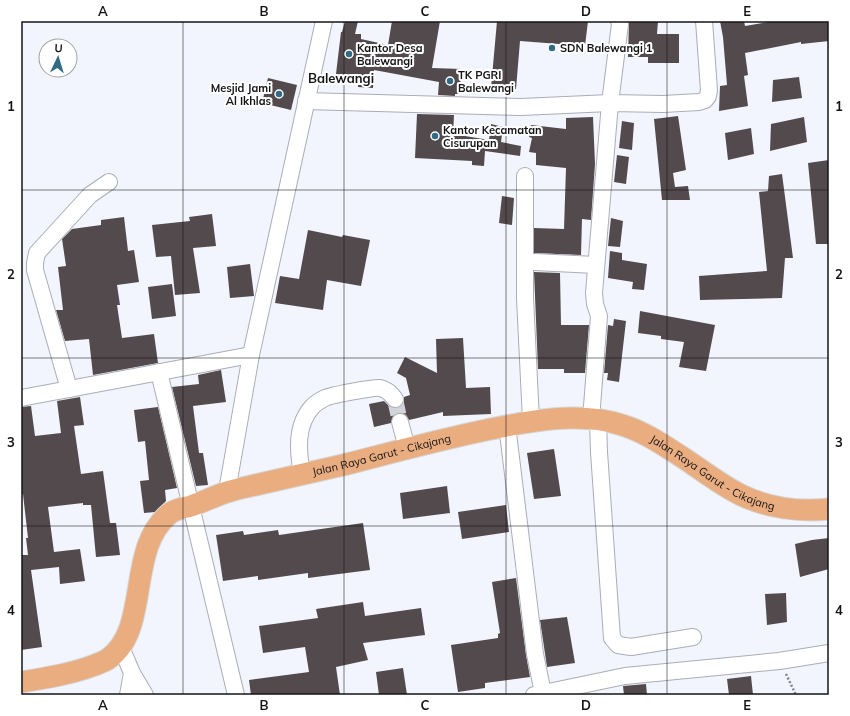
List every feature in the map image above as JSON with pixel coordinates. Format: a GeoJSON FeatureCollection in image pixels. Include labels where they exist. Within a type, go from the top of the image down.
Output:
{"type":"FeatureCollection","features":[{"type":"Feature","properties":{"kind":"main road","name":"Jalan Raya Garut - Cikajang"},"geometry":{"type":"LineString","coordinates":[[21,682],[58,676],[81,670],[107,660],[121,647],[129,632],[144,558],[151,538],[170,513],[227,492],[444,439],[531,420],[573,418],[594,419],[623,425],[658,441],[739,494],[751,499],[798,510],[829,509]]}},
{"type":"Feature","properties":{"kind":"street"},"geometry":{"type":"LineString","coordinates":[[227,492],[251,355],[324,21]]}},
{"type":"Feature","properties":{"kind":"street"},"geometry":{"type":"LineString","coordinates":[[619,21],[620,24],[610,103],[594,293],[595,304],[599,316],[594,419],[612,638],[618,645],[631,647],[693,637]]}},
{"type":"Feature","properties":{"kind":"street"},"geometry":{"type":"LineString","coordinates":[[306,101],[521,107],[610,103],[663,104],[699,102],[705,100],[708,96],[709,90],[704,21]]}},
{"type":"Feature","properties":{"kind":"street"},"geometry":{"type":"LineString","coordinates":[[525,176],[525,298],[531,420]]}},
{"type":"Feature","properties":{"kind":"street"},"geometry":{"type":"LineString","coordinates":[[69,389],[35,270],[35,263],[37,253],[73,212],[90,195],[109,182]]}},
{"type":"Feature","properties":{"kind":"street"},"geometry":{"type":"LineString","coordinates":[[534,262],[596,265]]}},
{"type":"Feature","properties":{"kind":"street"},"geometry":{"type":"LineString","coordinates":[[21,398],[251,355]]}},
{"type":"Feature","properties":{"kind":"street"},"geometry":{"type":"LineString","coordinates":[[159,372],[192,505],[236,695]]}},
{"type":"Feature","properties":{"kind":"street"},"geometry":{"type":"LineString","coordinates":[[302,474],[298,454],[300,429],[313,406],[326,398],[379,387],[389,391],[395,399]]}},
{"type":"Feature","properties":{"kind":"street"},"geometry":{"type":"LineString","coordinates":[[400,422],[407,448]]}},
{"type":"Feature","properties":{"kind":"street"},"geometry":{"type":"LineString","coordinates":[[507,426],[535,654],[538,694],[625,676],[780,661],[829,653]]}},
{"type":"Feature","properties":{"kind":"street"},"geometry":{"type":"LineString","coordinates":[[121,647],[132,673],[145,695]]}},
{"type":"Feature","properties":{"kind":"street"},"geometry":{"type":"LineString","coordinates":[[128,695],[132,673]]}},
{"type":"Feature","properties":{"kind":"path"},"geometry":{"type":"LineString","coordinates":[[780,661],[796,695]]}},
{"type":"Feature","properties":{"kind":"building"},"geometry":{"type":"Polygon","coordinates":[[[345,21],[358,21],[355,34],[361,34],[361,39],[388,45],[392,21],[440,21],[432,68],[461,69],[460,94],[455,94],[455,96],[438,95],[439,82],[374,70],[373,88],[358,87],[358,77],[336,74],[341,32],[345,21]]]}},
{"type":"Feature","properties":{"kind":"building"},"geometry":{"type":"Polygon","coordinates":[[[497,21],[588,21],[585,46],[520,41],[516,89],[491,88],[497,21]]]}},
{"type":"Feature","properties":{"kind":"building"},"geometry":{"type":"Polygon","coordinates":[[[629,21],[658,21],[657,34],[679,34],[679,63],[648,63],[648,57],[628,57],[629,21]]]}},
{"type":"Feature","properties":{"kind":"building"},"geometry":{"type":"Polygon","coordinates":[[[720,21],[744,21],[745,26],[774,21],[829,21],[829,41],[801,44],[801,42],[745,53],[748,75],[744,76],[748,106],[719,111],[720,86],[727,85],[723,37],[720,21]]]}},
{"type":"Feature","properties":{"kind":"building"},"geometry":{"type":"Polygon","coordinates":[[[799,77],[802,98],[772,102],[773,80],[799,77]]]}},
{"type":"Feature","properties":{"kind":"building","name":"Mesjid Jami Al Ikhlas"},"geometry":{"type":"Polygon","coordinates":[[[268,78],[297,85],[291,110],[262,103],[268,78]]]}},
{"type":"Feature","properties":{"kind":"building"},"geometry":{"type":"Polygon","coordinates":[[[417,114],[454,115],[453,134],[489,140],[491,124],[503,127],[501,142],[521,146],[520,156],[485,151],[484,166],[472,165],[472,161],[415,158],[417,114]]]}},
{"type":"Feature","properties":{"kind":"building"},"geometry":{"type":"Polygon","coordinates":[[[678,116],[686,170],[673,173],[675,187],[688,186],[690,200],[662,200],[654,119],[678,116]]]}},
{"type":"Feature","properties":{"kind":"building"},"geometry":{"type":"Polygon","coordinates":[[[593,117],[595,164],[591,220],[582,219],[581,255],[534,253],[534,228],[564,229],[566,168],[536,165],[536,153],[529,152],[532,138],[529,137],[531,125],[566,129],[566,118],[593,117]]]}},
{"type":"Feature","properties":{"kind":"building"},"geometry":{"type":"Polygon","coordinates":[[[804,117],[807,142],[770,151],[771,124],[804,117]]]}},
{"type":"Feature","properties":{"kind":"building"},"geometry":{"type":"Polygon","coordinates":[[[622,121],[634,123],[632,150],[619,148],[622,121]]]}},
{"type":"Feature","properties":{"kind":"building"},"geometry":{"type":"Polygon","coordinates":[[[751,128],[754,154],[728,160],[725,133],[751,128]]]}},
{"type":"Feature","properties":{"kind":"building"},"geometry":{"type":"Polygon","coordinates":[[[617,155],[629,157],[626,184],[614,182],[617,155]]]}},
{"type":"Feature","properties":{"kind":"building"},"geometry":{"type":"Polygon","coordinates":[[[829,160],[829,244],[816,244],[808,163],[829,160]]]}},
{"type":"Feature","properties":{"kind":"building"},"geometry":{"type":"Polygon","coordinates":[[[782,174],[793,258],[785,258],[782,298],[700,300],[699,276],[767,271],[759,192],[768,191],[769,176],[782,174]]]}},
{"type":"Feature","properties":{"kind":"building"},"geometry":{"type":"Polygon","coordinates":[[[502,196],[514,198],[512,225],[499,223],[502,196]]]}},
{"type":"Feature","properties":{"kind":"building"},"geometry":{"type":"Polygon","coordinates":[[[212,214],[216,246],[193,248],[200,293],[175,295],[171,256],[156,257],[152,225],[190,221],[189,217],[212,214]]]}},
{"type":"Feature","properties":{"kind":"building"},"geometry":{"type":"Polygon","coordinates":[[[124,217],[128,251],[134,250],[139,282],[117,285],[120,305],[117,305],[122,338],[154,334],[158,363],[93,375],[89,339],[65,341],[56,310],[63,310],[58,267],[66,266],[62,239],[72,229],[101,225],[101,220],[124,217]]]}},
{"type":"Feature","properties":{"kind":"building"},"geometry":{"type":"Polygon","coordinates":[[[611,218],[623,221],[620,247],[608,246],[611,218]]]}},
{"type":"Feature","properties":{"kind":"building"},"geometry":{"type":"Polygon","coordinates":[[[308,230],[342,237],[343,235],[370,240],[361,286],[327,280],[323,310],[275,303],[280,276],[299,279],[308,230]]]}},
{"type":"Feature","properties":{"kind":"building"},"geometry":{"type":"Polygon","coordinates":[[[610,251],[622,253],[622,260],[647,264],[644,290],[632,289],[633,282],[608,278],[610,251]]]}},
{"type":"Feature","properties":{"kind":"building"},"geometry":{"type":"Polygon","coordinates":[[[250,264],[254,296],[230,298],[227,267],[250,264]]]}},
{"type":"Feature","properties":{"kind":"building"},"geometry":{"type":"Polygon","coordinates":[[[534,272],[560,273],[561,325],[589,325],[585,373],[564,373],[564,369],[538,369],[534,272]]]}},
{"type":"Feature","properties":{"kind":"building"},"geometry":{"type":"Polygon","coordinates":[[[172,284],[176,316],[152,319],[148,287],[172,284]]]}},
{"type":"Feature","properties":{"kind":"building"},"geometry":{"type":"Polygon","coordinates":[[[640,311],[715,325],[706,371],[679,367],[684,342],[661,339],[661,336],[638,333],[640,311]]]}},
{"type":"Feature","properties":{"kind":"building"},"geometry":{"type":"Polygon","coordinates":[[[614,319],[626,321],[619,382],[607,380],[608,373],[604,373],[608,325],[613,326],[614,319]]]}},
{"type":"Feature","properties":{"kind":"building"},"geometry":{"type":"Polygon","coordinates":[[[463,338],[466,388],[490,387],[491,414],[443,416],[443,412],[409,420],[406,415],[398,413],[393,416],[391,423],[374,427],[369,404],[384,401],[391,408],[397,408],[404,403],[404,397],[410,395],[406,378],[397,373],[405,357],[437,373],[436,339],[463,338]]]}},
{"type":"Feature","properties":{"kind":"building"},"geometry":{"type":"Polygon","coordinates":[[[221,370],[226,402],[193,406],[199,453],[203,453],[208,485],[196,486],[172,387],[199,384],[198,375],[221,370]]]}},
{"type":"Feature","properties":{"kind":"building"},"geometry":{"type":"Polygon","coordinates":[[[80,397],[84,425],[74,426],[81,474],[103,471],[110,523],[116,523],[120,555],[96,557],[91,505],[83,505],[83,503],[48,507],[54,552],[80,549],[85,581],[60,584],[59,567],[31,570],[42,647],[21,650],[21,555],[28,555],[26,538],[28,538],[23,494],[21,495],[21,407],[31,406],[35,436],[61,433],[57,401],[80,397]]]}},
{"type":"Feature","properties":{"kind":"building"},"geometry":{"type":"Polygon","coordinates":[[[158,407],[177,488],[165,490],[166,501],[155,512],[144,513],[140,481],[149,480],[145,441],[138,442],[134,410],[158,407]]]}},
{"type":"Feature","properties":{"kind":"building"},"geometry":{"type":"Polygon","coordinates":[[[554,449],[561,496],[534,499],[527,453],[554,449]]]}},
{"type":"Feature","properties":{"kind":"building"},"geometry":{"type":"Polygon","coordinates":[[[447,486],[450,513],[403,519],[400,493],[447,486]]]}},
{"type":"Feature","properties":{"kind":"building"},"geometry":{"type":"Polygon","coordinates":[[[506,505],[509,532],[462,539],[458,512],[506,505]]]}},
{"type":"Feature","properties":{"kind":"building"},"geometry":{"type":"Polygon","coordinates":[[[363,523],[370,570],[308,578],[308,573],[258,580],[258,576],[223,581],[216,535],[243,531],[244,535],[278,530],[279,535],[363,523]]]}},
{"type":"Feature","properties":{"kind":"building"},"geometry":{"type":"Polygon","coordinates":[[[829,538],[829,569],[800,577],[795,544],[829,538]]]}},
{"type":"Feature","properties":{"kind":"building"},"geometry":{"type":"Polygon","coordinates":[[[516,578],[530,677],[485,683],[485,688],[458,692],[451,645],[498,638],[498,634],[500,633],[492,582],[516,578]]]}},
{"type":"Feature","properties":{"kind":"building"},"geometry":{"type":"Polygon","coordinates":[[[786,593],[787,622],[767,625],[765,594],[786,593]]]}},
{"type":"Feature","properties":{"kind":"building"},"geometry":{"type":"Polygon","coordinates":[[[363,602],[365,616],[421,608],[425,635],[363,643],[368,660],[336,667],[340,695],[251,695],[249,680],[309,672],[305,647],[263,653],[259,626],[318,618],[316,609],[363,602]]]}},
{"type":"Feature","properties":{"kind":"building"},"geometry":{"type":"Polygon","coordinates":[[[567,617],[575,663],[547,667],[540,620],[567,617]]]}},
{"type":"Feature","properties":{"kind":"building"},"geometry":{"type":"Polygon","coordinates":[[[403,668],[407,695],[379,695],[376,672],[403,668]]]}},
{"type":"Feature","properties":{"kind":"building"},"geometry":{"type":"Polygon","coordinates":[[[751,676],[753,695],[729,695],[727,679],[751,676]]]}},
{"type":"Feature","properties":{"kind":"building"},"geometry":{"type":"Polygon","coordinates":[[[646,684],[647,695],[624,695],[623,686],[646,684]]]}},
{"type":"Feature","properties":{"kind":"tunnel"},"geometry":{"type":"LineString","coordinates":[[395,399],[400,422]]}},
{"type":"Feature","properties":{"kind":"place","name":"SDN Balewangi 1"},"geometry":{"type":"Point","coordinates":[552,48]}},
{"type":"Feature","properties":{"kind":"place","name":"Kantor Desa Balewangi"},"geometry":{"type":"Point","coordinates":[349,54]}},
{"type":"Feature","properties":{"kind":"place","name":"TK PGRI Balewangi"},"geometry":{"type":"Point","coordinates":[450,81]}},
{"type":"Feature","properties":{"kind":"place","name":"Mesjid Jami Al Ikhlas"},"geometry":{"type":"Point","coordinates":[279,94]}},
{"type":"Feature","properties":{"kind":"place","name":"Kantor Kecamatan Cisurupan"},"geometry":{"type":"Point","coordinates":[435,136]}},
{"type":"Feature","properties":{"kind":"district","name":"Balewangi"},"geometry":{"type":"Point","coordinates":[341,78]}}]}
